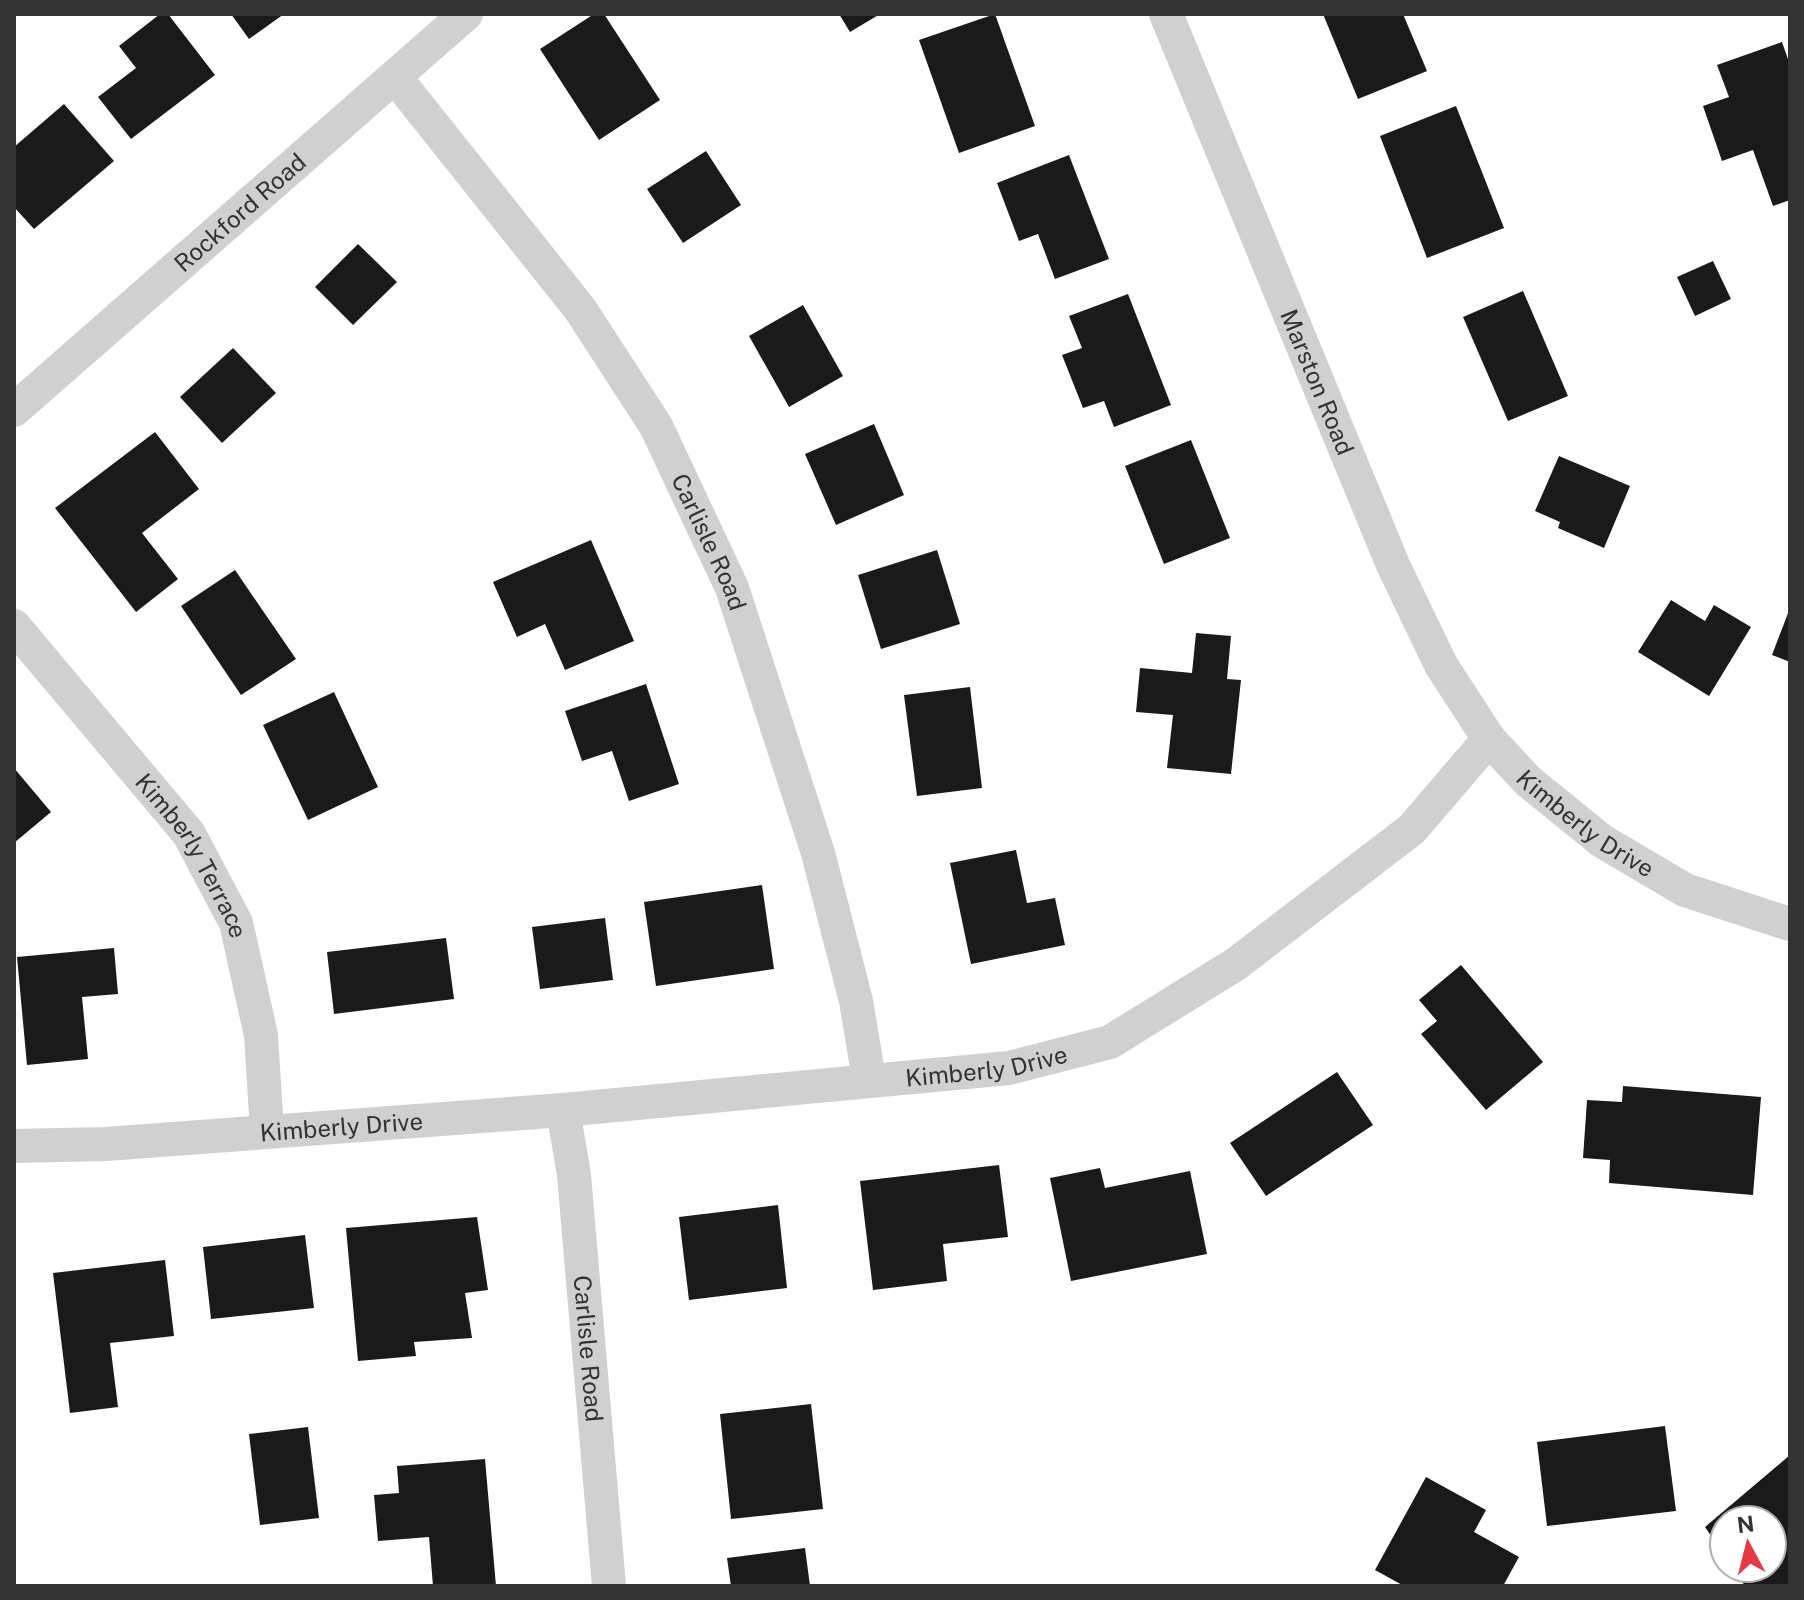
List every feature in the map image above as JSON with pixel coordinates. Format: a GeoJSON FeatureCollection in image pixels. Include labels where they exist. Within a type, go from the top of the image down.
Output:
{"type":"FeatureCollection","features":[{"type":"Feature","properties":{"kind":"street","name":"Rockford Road"},"geometry":{"type":"LineString","coordinates":[[14,410],[466,14]]}},
{"type":"Feature","properties":{"kind":"street","name":"Marston Road"},"geometry":{"type":"LineString","coordinates":[[1166,14],[1393,565],[1441,665],[1489,739]]}},
{"type":"Feature","properties":{"kind":"street","name":"Carlisle Road"},"geometry":{"type":"LineString","coordinates":[[395,77],[580,309],[663,440],[732,588],[818,853],[856,1001],[869,1079]]}},
{"type":"Feature","properties":{"kind":"street","name":"Kimberly Terrace"},"geometry":{"type":"LineString","coordinates":[[14,626],[189,834],[236,923],[261,1035],[267,1131]]}},
{"type":"Feature","properties":{"kind":"street","name":"Kimberly Drive"},"geometry":{"type":"LineString","coordinates":[[14,1146],[106,1144],[563,1110],[1009,1068],[1110,1042],[1236,964],[1412,829],[1489,739],[1528,781],[1602,841],[1685,890],[1790,924]]}},
{"type":"Feature","properties":{"kind":"street","name":"Carlisle Road"},"geometry":{"type":"LineString","coordinates":[[563,1110],[574,1175],[609,1586]]}},
{"type":"Feature","properties":{"kind":"building"},"geometry":{"type":"Polygon","coordinates":[[[160,14],[168,14],[215,75],[131,139],[98,97],[136,68],[119,46],[160,14]]]}},
{"type":"Feature","properties":{"kind":"building"},"geometry":{"type":"Polygon","coordinates":[[[231,14],[284,14],[249,39],[231,14]]]}},
{"type":"Feature","properties":{"kind":"building"},"geometry":{"type":"Polygon","coordinates":[[[594,14],[604,14],[660,100],[599,140],[540,49],[594,14]]]}},
{"type":"Feature","properties":{"kind":"building"},"geometry":{"type":"Polygon","coordinates":[[[839,14],[880,14],[850,32],[839,14]]]}},
{"type":"Feature","properties":{"kind":"building"},"geometry":{"type":"Polygon","coordinates":[[[995,14],[1035,126],[959,153],[919,40],[995,14]]]}},
{"type":"Feature","properties":{"kind":"building"},"geometry":{"type":"Polygon","coordinates":[[[1323,14],[1403,14],[1427,71],[1358,99],[1323,14]]]}},
{"type":"Feature","properties":{"kind":"building"},"geometry":{"type":"Polygon","coordinates":[[[1782,42],[1790,65],[1790,200],[1773,206],[1753,150],[1722,161],[1703,106],[1729,97],[1717,65],[1782,42]]]}},
{"type":"Feature","properties":{"kind":"building"},"geometry":{"type":"Polygon","coordinates":[[[64,104],[114,161],[34,229],[14,207],[14,147],[64,104]]]}},
{"type":"Feature","properties":{"kind":"building"},"geometry":{"type":"Polygon","coordinates":[[[1456,106],[1504,228],[1427,258],[1380,136],[1456,106]]]}},
{"type":"Feature","properties":{"kind":"building"},"geometry":{"type":"Polygon","coordinates":[[[706,151],[741,205],[683,243],[647,189],[706,151]]]}},
{"type":"Feature","properties":{"kind":"building"},"geometry":{"type":"Polygon","coordinates":[[[1069,155],[1109,259],[1055,279],[1038,234],[1019,241],[997,183],[1069,155]]]}},
{"type":"Feature","properties":{"kind":"building"},"geometry":{"type":"Polygon","coordinates":[[[358,244],[397,282],[353,325],[315,287],[358,244]]]}},
{"type":"Feature","properties":{"kind":"building"},"geometry":{"type":"Polygon","coordinates":[[[1713,261],[1731,299],[1695,316],[1677,277],[1713,261]]]}},
{"type":"Feature","properties":{"kind":"building"},"geometry":{"type":"Polygon","coordinates":[[[1523,291],[1568,396],[1508,421],[1463,317],[1523,291]]]}},
{"type":"Feature","properties":{"kind":"building"},"geometry":{"type":"Polygon","coordinates":[[[1128,294],[1171,405],[1114,427],[1104,401],[1083,408],[1062,355],[1082,348],[1069,316],[1128,294]]]}},
{"type":"Feature","properties":{"kind":"building"},"geometry":{"type":"Polygon","coordinates":[[[803,305],[843,376],[789,407],[749,336],[803,305]]]}},
{"type":"Feature","properties":{"kind":"building"},"geometry":{"type":"Polygon","coordinates":[[[233,348],[276,393],[222,443],[180,397],[233,348]]]}},
{"type":"Feature","properties":{"kind":"building"},"geometry":{"type":"Polygon","coordinates":[[[874,424],[904,495],[836,525],[805,454],[874,424]]]}},
{"type":"Feature","properties":{"kind":"building"},"geometry":{"type":"Polygon","coordinates":[[[155,432],[199,489],[142,533],[178,579],[136,612],[55,508],[155,432]]]}},
{"type":"Feature","properties":{"kind":"building"},"geometry":{"type":"Polygon","coordinates":[[[1191,440],[1230,538],[1164,564],[1125,466],[1191,440]]]}},
{"type":"Feature","properties":{"kind":"building"},"geometry":{"type":"Polygon","coordinates":[[[1559,456],[1630,486],[1604,548],[1558,528],[1560,522],[1535,511],[1559,456]]]}},
{"type":"Feature","properties":{"kind":"building"},"geometry":{"type":"Polygon","coordinates":[[[591,540],[634,641],[565,670],[545,624],[517,637],[493,582],[591,540]]]}},
{"type":"Feature","properties":{"kind":"building"},"geometry":{"type":"Polygon","coordinates":[[[937,550],[960,624],[881,649],[858,575],[937,550]]]}},
{"type":"Feature","properties":{"kind":"building"},"geometry":{"type":"Polygon","coordinates":[[[235,570],[296,659],[241,695],[181,606],[235,570]]]}},
{"type":"Feature","properties":{"kind":"building"},"geometry":{"type":"Polygon","coordinates":[[[1671,600],[1705,621],[1714,605],[1751,627],[1709,696],[1638,652],[1671,600]]]}},
{"type":"Feature","properties":{"kind":"building"},"geometry":{"type":"Polygon","coordinates":[[[1790,608],[1790,662],[1772,655],[1790,608]]]}},
{"type":"Feature","properties":{"kind":"building"},"geometry":{"type":"Polygon","coordinates":[[[1196,633],[1231,636],[1227,679],[1241,680],[1231,774],[1167,768],[1173,715],[1136,712],[1140,668],[1192,673],[1196,633]]]}},
{"type":"Feature","properties":{"kind":"building"},"geometry":{"type":"Polygon","coordinates":[[[646,684],[679,784],[629,801],[612,751],[582,761],[565,711],[646,684]]]}},
{"type":"Feature","properties":{"kind":"building"},"geometry":{"type":"Polygon","coordinates":[[[970,687],[982,788],[917,796],[904,695],[970,687]]]}},
{"type":"Feature","properties":{"kind":"building"},"geometry":{"type":"Polygon","coordinates":[[[334,692],[378,787],[308,820],[263,725],[334,692]]]}},
{"type":"Feature","properties":{"kind":"building"},"geometry":{"type":"Polygon","coordinates":[[[14,768],[51,812],[14,843],[14,768]]]}},
{"type":"Feature","properties":{"kind":"building"},"geometry":{"type":"Polygon","coordinates":[[[1016,850],[1027,903],[1055,898],[1065,945],[971,964],[950,863],[1016,850]]]}},
{"type":"Feature","properties":{"kind":"building"},"geometry":{"type":"Polygon","coordinates":[[[762,885],[774,969],[656,986],[644,902],[762,885]]]}},
{"type":"Feature","properties":{"kind":"building"},"geometry":{"type":"Polygon","coordinates":[[[605,918],[613,980],[540,989],[532,927],[605,918]]]}},
{"type":"Feature","properties":{"kind":"building"},"geometry":{"type":"Polygon","coordinates":[[[446,938],[454,999],[334,1014],[327,952],[446,938]]]}},
{"type":"Feature","properties":{"kind":"building"},"geometry":{"type":"Polygon","coordinates":[[[114,948],[118,994],[82,997],[88,1059],[27,1065],[17,957],[114,948]]]}},
{"type":"Feature","properties":{"kind":"building"},"geometry":{"type":"Polygon","coordinates":[[[1461,965],[1543,1062],[1486,1110],[1421,1034],[1437,1021],[1419,1000],[1461,965]]]}},
{"type":"Feature","properties":{"kind":"building"},"geometry":{"type":"Polygon","coordinates":[[[1337,1072],[1373,1125],[1266,1196],[1230,1143],[1337,1072]]]}},
{"type":"Feature","properties":{"kind":"building"},"geometry":{"type":"Polygon","coordinates":[[[1623,1086],[1761,1097],[1753,1195],[1609,1183],[1610,1160],[1583,1158],[1587,1100],[1622,1102],[1623,1086]]]}},
{"type":"Feature","properties":{"kind":"building"},"geometry":{"type":"Polygon","coordinates":[[[999,1165],[1008,1237],[943,1244],[947,1281],[873,1290],[860,1181],[999,1165]]]}},
{"type":"Feature","properties":{"kind":"building"},"geometry":{"type":"Polygon","coordinates":[[[1100,1168],[1105,1188],[1190,1171],[1207,1254],[1071,1281],[1050,1178],[1100,1168]]]}},
{"type":"Feature","properties":{"kind":"building"},"geometry":{"type":"Polygon","coordinates":[[[778,1205],[787,1288],[689,1300],[679,1217],[778,1205]]]}},
{"type":"Feature","properties":{"kind":"building"},"geometry":{"type":"Polygon","coordinates":[[[477,1217],[488,1290],[465,1293],[472,1338],[414,1342],[416,1356],[358,1361],[346,1228],[477,1217]]]}},
{"type":"Feature","properties":{"kind":"building"},"geometry":{"type":"Polygon","coordinates":[[[305,1235],[314,1308],[211,1319],[203,1247],[305,1235]]]}},
{"type":"Feature","properties":{"kind":"building"},"geometry":{"type":"Polygon","coordinates":[[[165,1260],[174,1336],[110,1343],[118,1407],[70,1413],[53,1273],[165,1260]]]}},
{"type":"Feature","properties":{"kind":"building"},"geometry":{"type":"Polygon","coordinates":[[[811,1404],[823,1509],[731,1519],[720,1414],[811,1404]]]}},
{"type":"Feature","properties":{"kind":"building"},"geometry":{"type":"Polygon","coordinates":[[[1665,1426],[1676,1511],[1547,1526],[1537,1442],[1665,1426]]]}},
{"type":"Feature","properties":{"kind":"building"},"geometry":{"type":"Polygon","coordinates":[[[308,1427],[319,1518],[260,1525],[249,1434],[308,1427]]]}},
{"type":"Feature","properties":{"kind":"building"},"geometry":{"type":"Polygon","coordinates":[[[1790,1455],[1790,1586],[1744,1584],[1788,1584],[1788,1504],[1732,1504],[1790,1455]]]}},
{"type":"Feature","properties":{"kind":"building"},"geometry":{"type":"Polygon","coordinates":[[[485,1459],[496,1586],[433,1586],[429,1537],[378,1541],[374,1495],[399,1493],[397,1466],[485,1459]]]}},
{"type":"Feature","properties":{"kind":"building"},"geometry":{"type":"Polygon","coordinates":[[[1426,1477],[1486,1510],[1474,1532],[1519,1557],[1503,1586],[1404,1586],[1375,1570],[1426,1477]]]}},
{"type":"Feature","properties":{"kind":"building"},"geometry":{"type":"Polygon","coordinates":[[[805,1548],[810,1586],[731,1586],[727,1558],[805,1548]]]}}]}
